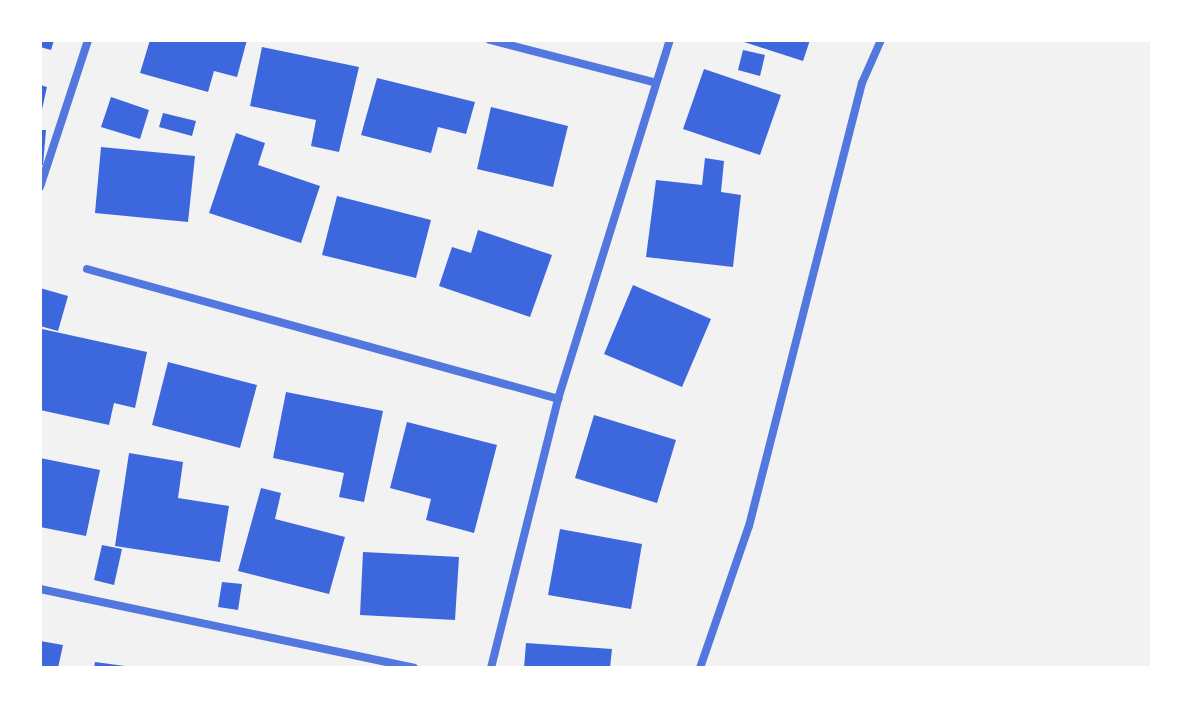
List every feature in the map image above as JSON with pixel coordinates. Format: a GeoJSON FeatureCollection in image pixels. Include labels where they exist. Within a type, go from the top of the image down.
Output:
{"type":"FeatureCollection","features":[{"type":"Feature","properties":{"kind":"street"},"geometry":{"type":"LineString","coordinates":[[40,187],[88,40]]}},
{"type":"Feature","properties":{"kind":"street"},"geometry":{"type":"LineString","coordinates":[[490,40],[654,82]]}},
{"type":"Feature","properties":{"kind":"street"},"geometry":{"type":"LineString","coordinates":[[491,668],[558,399],[654,82],[670,40]]}},
{"type":"Feature","properties":{"kind":"street"},"geometry":{"type":"LineString","coordinates":[[700,668],[749,526],[862,83],[881,40]]}},
{"type":"Feature","properties":{"kind":"street"},"geometry":{"type":"LineString","coordinates":[[87,269],[558,399]]}},
{"type":"Feature","properties":{"kind":"street"},"geometry":{"type":"LineString","coordinates":[[40,589],[414,668]]}},
{"type":"Feature","properties":{"kind":"building"},"geometry":{"type":"Polygon","coordinates":[[[40,40],[54,40],[51,50],[40,47],[40,40]]]}},
{"type":"Feature","properties":{"kind":"building"},"geometry":{"type":"Polygon","coordinates":[[[150,40],[247,40],[237,77],[214,71],[208,92],[140,73],[150,40]]]}},
{"type":"Feature","properties":{"kind":"building"},"geometry":{"type":"Polygon","coordinates":[[[738,40],[810,40],[803,61],[738,40]]]}},
{"type":"Feature","properties":{"kind":"building"},"geometry":{"type":"Polygon","coordinates":[[[262,47],[359,67],[339,152],[311,146],[316,120],[250,106],[262,47]]]}},
{"type":"Feature","properties":{"kind":"building"},"geometry":{"type":"Polygon","coordinates":[[[743,50],[765,55],[760,76],[738,70],[743,50]]]}},
{"type":"Feature","properties":{"kind":"building"},"geometry":{"type":"Polygon","coordinates":[[[704,69],[781,95],[760,155],[683,129],[704,69]]]}},
{"type":"Feature","properties":{"kind":"building"},"geometry":{"type":"Polygon","coordinates":[[[377,78],[475,102],[466,134],[438,127],[431,153],[361,135],[377,78]]]}},
{"type":"Feature","properties":{"kind":"building"},"geometry":{"type":"Polygon","coordinates":[[[40,85],[47,87],[41,114],[40,114],[40,85]]]}},
{"type":"Feature","properties":{"kind":"building"},"geometry":{"type":"Polygon","coordinates":[[[111,97],[149,110],[140,139],[101,127],[111,97]]]}},
{"type":"Feature","properties":{"kind":"building"},"geometry":{"type":"Polygon","coordinates":[[[491,107],[568,126],[553,187],[477,169],[491,107]]]}},
{"type":"Feature","properties":{"kind":"building"},"geometry":{"type":"Polygon","coordinates":[[[163,113],[196,121],[192,136],[159,127],[163,113]]]}},
{"type":"Feature","properties":{"kind":"building"},"geometry":{"type":"Polygon","coordinates":[[[40,130],[46,130],[43,165],[40,165],[40,130]]]}},
{"type":"Feature","properties":{"kind":"building"},"geometry":{"type":"Polygon","coordinates":[[[236,133],[265,143],[258,165],[320,186],[301,243],[209,213],[236,133]]]}},
{"type":"Feature","properties":{"kind":"building"},"geometry":{"type":"Polygon","coordinates":[[[101,147],[195,156],[188,222],[95,213],[101,147]]]}},
{"type":"Feature","properties":{"kind":"building"},"geometry":{"type":"Polygon","coordinates":[[[705,158],[724,161],[721,192],[741,195],[733,267],[646,257],[656,180],[702,185],[705,158]]]}},
{"type":"Feature","properties":{"kind":"building"},"geometry":{"type":"Polygon","coordinates":[[[337,196],[431,220],[416,278],[322,255],[337,196]]]}},
{"type":"Feature","properties":{"kind":"building"},"geometry":{"type":"Polygon","coordinates":[[[478,230],[552,255],[530,317],[439,286],[452,247],[471,253],[478,230]]]}},
{"type":"Feature","properties":{"kind":"building"},"geometry":{"type":"Polygon","coordinates":[[[633,285],[711,319],[682,387],[604,354],[633,285]]]}},
{"type":"Feature","properties":{"kind":"building"},"geometry":{"type":"Polygon","coordinates":[[[40,288],[68,296],[58,331],[40,326],[40,288]]]}},
{"type":"Feature","properties":{"kind":"building"},"geometry":{"type":"Polygon","coordinates":[[[42,329],[147,352],[135,408],[114,403],[109,425],[40,410],[42,329]]]}},
{"type":"Feature","properties":{"kind":"building"},"geometry":{"type":"Polygon","coordinates":[[[168,362],[257,385],[240,448],[152,425],[168,362]]]}},
{"type":"Feature","properties":{"kind":"building"},"geometry":{"type":"Polygon","coordinates":[[[286,392],[383,411],[364,502],[339,497],[344,473],[273,458],[286,392]]]}},
{"type":"Feature","properties":{"kind":"building"},"geometry":{"type":"Polygon","coordinates":[[[594,415],[676,440],[657,503],[575,478],[594,415]]]}},
{"type":"Feature","properties":{"kind":"building"},"geometry":{"type":"Polygon","coordinates":[[[407,422],[497,445],[474,533],[426,520],[431,499],[390,488],[407,422]]]}},
{"type":"Feature","properties":{"kind":"building"},"geometry":{"type":"Polygon","coordinates":[[[129,453],[183,462],[178,498],[229,506],[220,562],[115,546],[129,453]]]}},
{"type":"Feature","properties":{"kind":"building"},"geometry":{"type":"Polygon","coordinates":[[[40,458],[100,470],[86,536],[40,527],[40,458]]]}},
{"type":"Feature","properties":{"kind":"building"},"geometry":{"type":"Polygon","coordinates":[[[261,488],[281,493],[275,519],[345,537],[329,594],[238,571],[261,488]]]}},
{"type":"Feature","properties":{"kind":"building"},"geometry":{"type":"Polygon","coordinates":[[[560,529],[642,544],[631,609],[548,595],[560,529]]]}},
{"type":"Feature","properties":{"kind":"building"},"geometry":{"type":"Polygon","coordinates":[[[102,545],[122,549],[114,585],[94,580],[102,545]]]}},
{"type":"Feature","properties":{"kind":"building"},"geometry":{"type":"Polygon","coordinates":[[[363,552],[459,557],[455,620],[360,615],[363,552]]]}},
{"type":"Feature","properties":{"kind":"building"},"geometry":{"type":"Polygon","coordinates":[[[222,582],[242,584],[238,610],[218,607],[222,582]]]}},
{"type":"Feature","properties":{"kind":"building"},"geometry":{"type":"Polygon","coordinates":[[[40,641],[63,645],[58,668],[40,668],[40,641]]]}},
{"type":"Feature","properties":{"kind":"building"},"geometry":{"type":"Polygon","coordinates":[[[526,643],[612,649],[610,668],[524,668],[526,643]]]}},
{"type":"Feature","properties":{"kind":"building"},"geometry":{"type":"Polygon","coordinates":[[[95,662],[125,666],[125,668],[94,668],[95,662]]]}}]}
